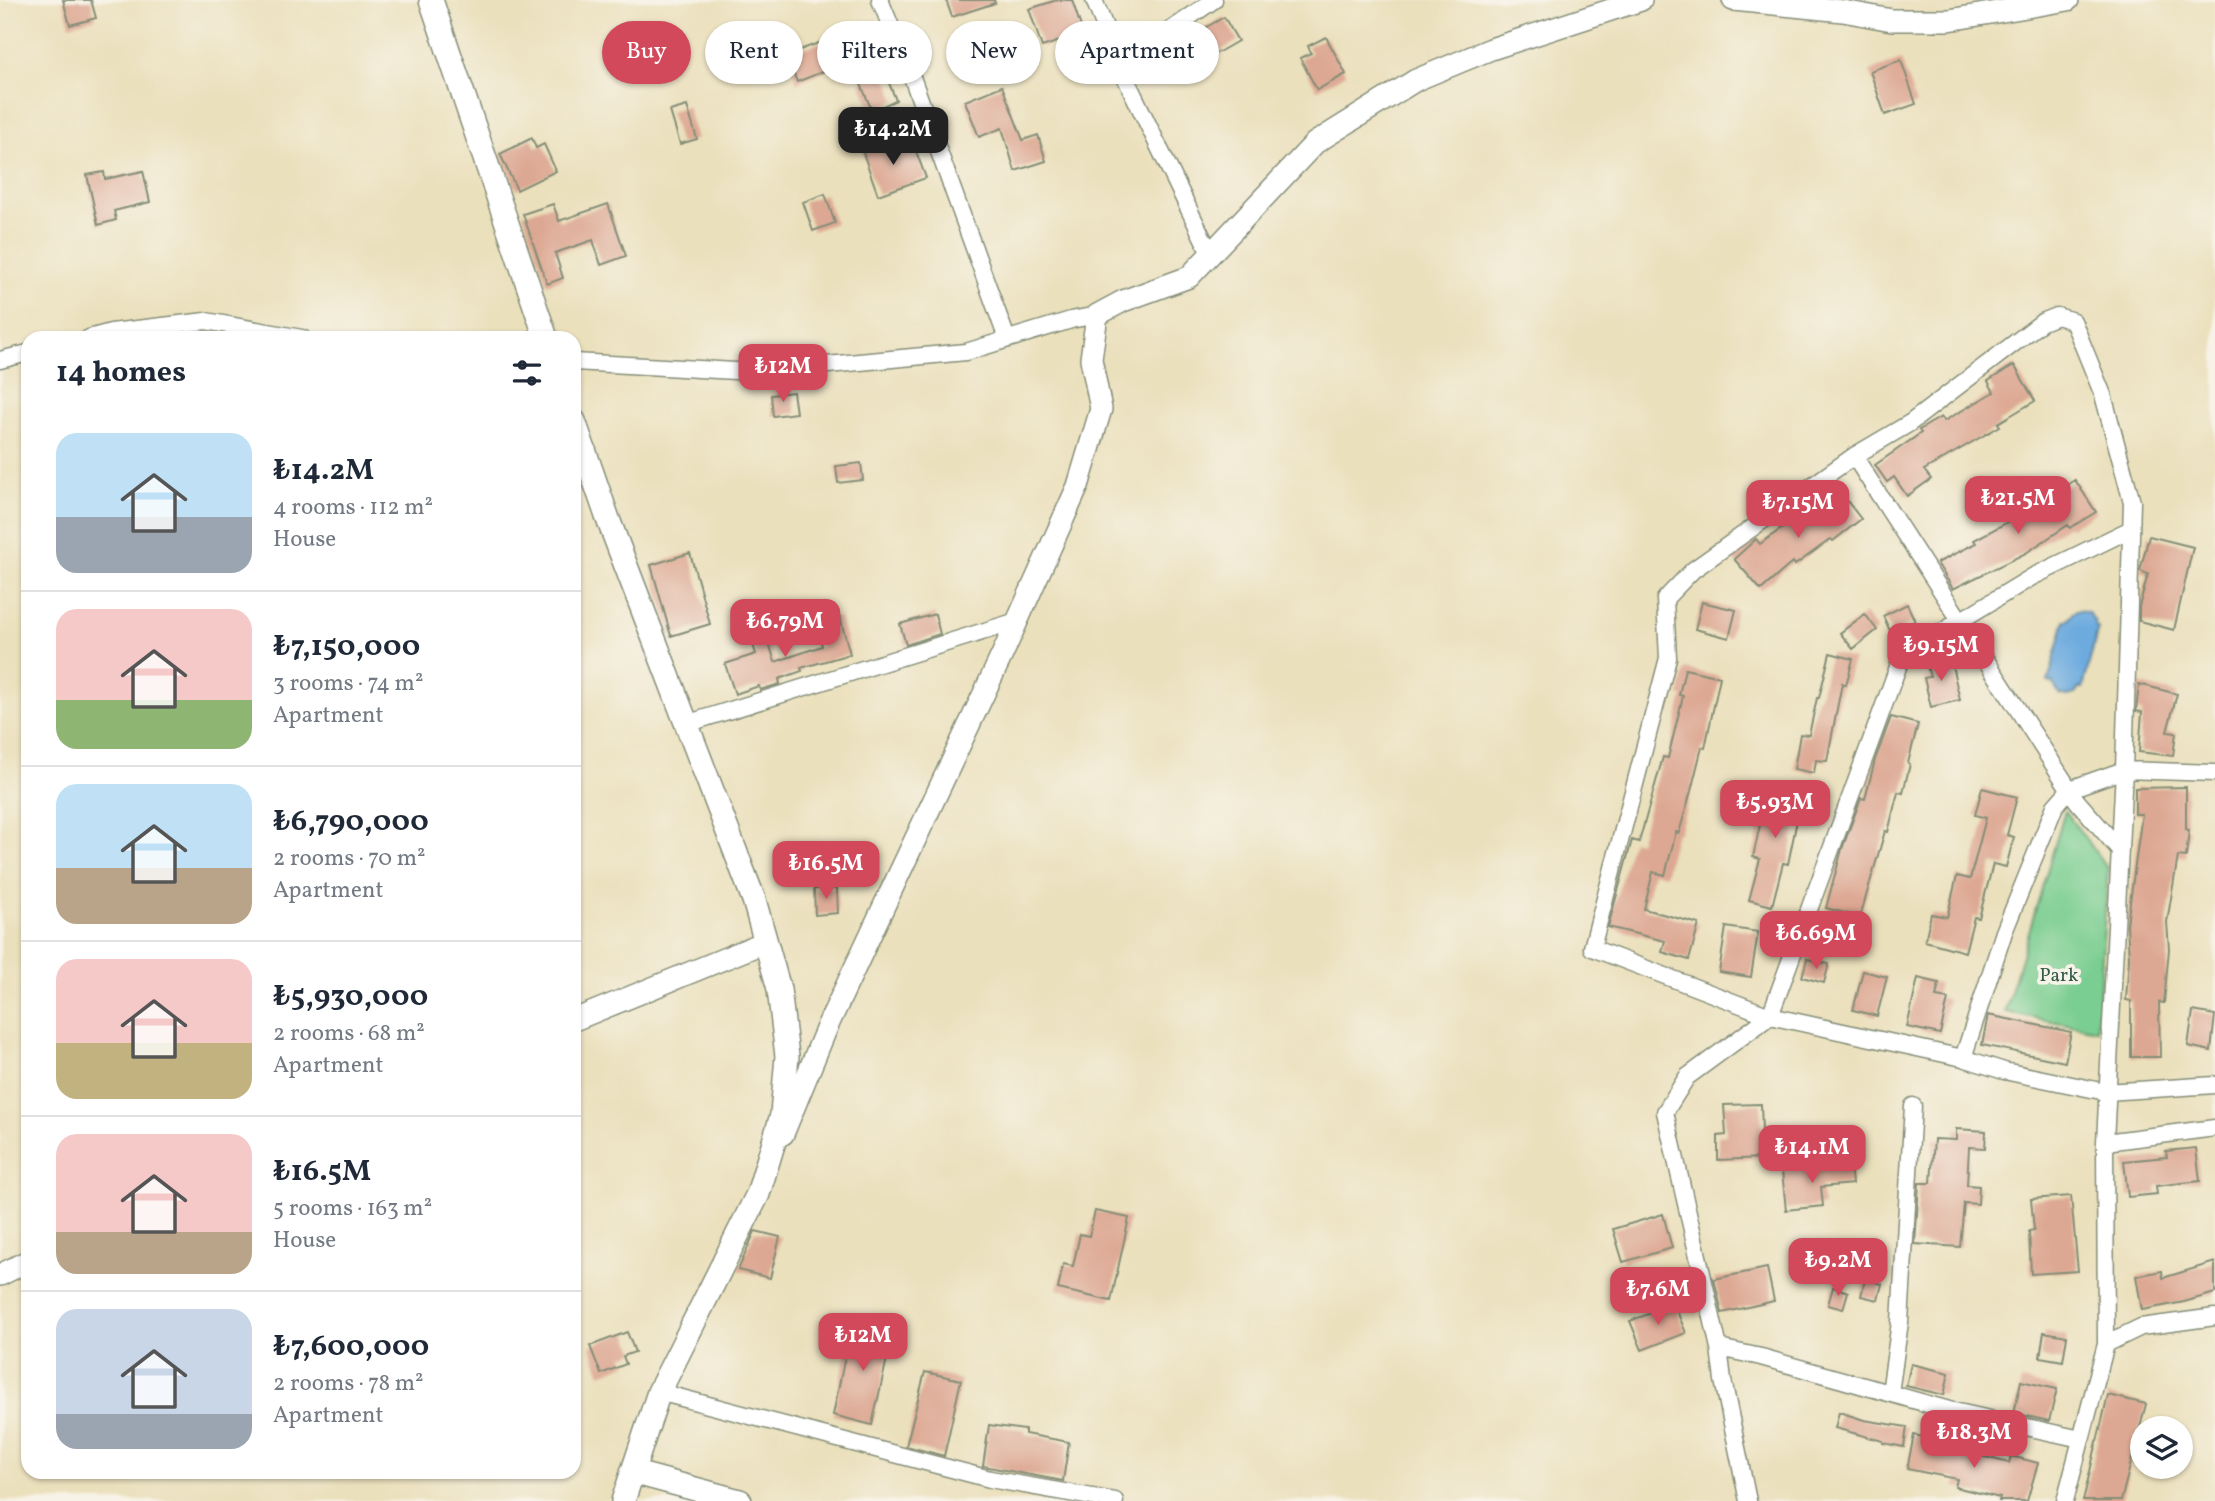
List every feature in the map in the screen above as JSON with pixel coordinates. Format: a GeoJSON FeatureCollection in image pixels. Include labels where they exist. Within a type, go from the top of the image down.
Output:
{"type":"FeatureCollection","features":[{"type":"Feature","properties":{"kind":"main road"},"geometry":{"type":"LineString","coordinates":[[431,0],[544,331]]}},
{"type":"Feature","properties":{"kind":"main road"},"geometry":{"type":"LineString","coordinates":[[581,441],[608,519],[754,900],[779,989],[787,1056],[782,1115],[758,1194],[659,1392],[623,1501]]}},
{"type":"Feature","properties":{"kind":"main road"},"geometry":{"type":"LineString","coordinates":[[632,1472],[740,1501]]}},
{"type":"Feature","properties":{"kind":"street"},"geometry":{"type":"LineString","coordinates":[[880,0],[913,80],[1007,339]]}},
{"type":"Feature","properties":{"kind":"street"},"geometry":{"type":"LineString","coordinates":[[1094,0],[1102,21]]}},
{"type":"Feature","properties":{"kind":"street"},"geometry":{"type":"LineString","coordinates":[[1184,21],[1214,0]]}},
{"type":"Feature","properties":{"kind":"street"},"geometry":{"type":"LineString","coordinates":[[581,362],[753,372],[966,352],[1070,320],[1097,315],[1189,277],[1315,143],[1416,80],[1491,49],[1641,0]]}},
{"type":"Feature","properties":{"kind":"street"},"geometry":{"type":"LineString","coordinates":[[1733,0],[1843,10],[1892,20],[1937,20],[2068,0]]}},
{"type":"Feature","properties":{"kind":"street"},"geometry":{"type":"LineString","coordinates":[[1129,84],[1211,255]]}},
{"type":"Feature","properties":{"kind":"street"},"geometry":{"type":"LineString","coordinates":[[758,1194],[827,1027],[1078,486],[1101,409],[1091,359],[1097,315]]}},
{"type":"Feature","properties":{"kind":"street"},"geometry":{"type":"LineString","coordinates":[[2065,1501],[2106,1344],[2106,1092],[2124,770],[2132,502],[2104,396],[2073,321],[2057,316],[2042,322],[1910,423],[1854,456],[1693,570],[1665,599],[1668,658],[1592,948],[1770,1016],[1963,1058],[2004,1071],[2106,1092],[2215,1085]]}},
{"type":"Feature","properties":{"kind":"street"},"geometry":{"type":"LineString","coordinates":[[120,331],[206,321],[262,331]]}},
{"type":"Feature","properties":{"kind":"street"},"geometry":{"type":"LineString","coordinates":[[0,360],[21,355]]}},
{"type":"Feature","properties":{"kind":"street"},"geometry":{"type":"LineString","coordinates":[[1854,456],[2077,801],[2119,849]]}},
{"type":"Feature","properties":{"kind":"street"},"geometry":{"type":"LineString","coordinates":[[1748,1501],[1719,1348],[1665,1112],[1687,1077],[1770,1016],[1902,656],[2032,576],[2132,529]]}},
{"type":"Feature","properties":{"kind":"street"},"geometry":{"type":"LineString","coordinates":[[686,724],[1017,621]]}},
{"type":"Feature","properties":{"kind":"street"},"geometry":{"type":"LineString","coordinates":[[1963,1058],[2004,932],[2055,807],[2070,789],[2124,770],[2215,773]]}},
{"type":"Feature","properties":{"kind":"street"},"geometry":{"type":"LineString","coordinates":[[581,1017],[765,942]]}},
{"type":"Feature","properties":{"kind":"street"},"geometry":{"type":"LineString","coordinates":[[1890,1393],[1900,1322],[1913,1106]]}},
{"type":"Feature","properties":{"kind":"street"},"geometry":{"type":"LineString","coordinates":[[2105,1142],[2215,1128]]}},
{"type":"Feature","properties":{"kind":"street"},"geometry":{"type":"LineString","coordinates":[[0,1275],[21,1264]]}},
{"type":"Feature","properties":{"kind":"street"},"geometry":{"type":"LineString","coordinates":[[2106,1344],[2141,1327],[2215,1317]]}},
{"type":"Feature","properties":{"kind":"street"},"geometry":{"type":"LineString","coordinates":[[1719,1348],[1761,1357],[1949,1410],[2081,1439]]}},
{"type":"Feature","properties":{"kind":"street"},"geometry":{"type":"LineString","coordinates":[[659,1392],[990,1479],[1115,1501]]}},
{"type":"Feature","properties":{"kind":"green space","name":"Park"},"geometry":{"type":"Polygon","coordinates":[[[2065,811],[2108,869],[2097,1030],[2005,1012],[2065,811]]]}},
{"type":"Feature","properties":{"kind":"water"},"geometry":{"type":"Polygon","coordinates":[[[2079,610],[2088,612],[2098,628],[2083,688],[2068,696],[2059,694],[2053,683],[2048,682],[2065,620],[2079,610]]]}},
{"type":"Feature","properties":{"kind":"building"},"geometry":{"type":"Polygon","coordinates":[[[63,0],[91,0],[96,18],[70,25],[63,0]]]}},
{"type":"Feature","properties":{"kind":"building"},"geometry":{"type":"Polygon","coordinates":[[[946,0],[994,0],[995,3],[952,17],[946,0]]]}},
{"type":"Feature","properties":{"kind":"building"},"geometry":{"type":"Polygon","coordinates":[[[1057,0],[1072,0],[1079,21],[1055,21],[1055,43],[1042,47],[1041,21],[1033,21],[1029,9],[1057,0]]]}},
{"type":"Feature","properties":{"kind":"building"},"geometry":{"type":"Polygon","coordinates":[[[1224,17],[1238,41],[1219,52],[1219,21],[1224,17]]]}},
{"type":"Feature","properties":{"kind":"building"},"geometry":{"type":"Polygon","coordinates":[[[1326,37],[1346,74],[1317,90],[1300,58],[1311,53],[1308,46],[1326,37]]]}},
{"type":"Feature","properties":{"kind":"building"},"geometry":{"type":"Polygon","coordinates":[[[817,44],[817,74],[803,80],[803,49],[817,44]]]}},
{"type":"Feature","properties":{"kind":"building"},"geometry":{"type":"Polygon","coordinates":[[[1901,60],[1916,104],[1885,115],[1870,71],[1901,60]]]}},
{"type":"Feature","properties":{"kind":"building"},"geometry":{"type":"Polygon","coordinates":[[[861,84],[889,84],[896,100],[872,111],[861,84]]]}},
{"type":"Feature","properties":{"kind":"building"},"geometry":{"type":"Polygon","coordinates":[[[1002,86],[1023,140],[1038,135],[1046,161],[1015,171],[1002,128],[979,137],[965,101],[1002,86]]]}},
{"type":"Feature","properties":{"kind":"building"},"geometry":{"type":"Polygon","coordinates":[[[687,106],[697,139],[680,144],[670,111],[687,106]]]}},
{"type":"Feature","properties":{"kind":"building"},"geometry":{"type":"Polygon","coordinates":[[[532,138],[536,148],[544,144],[556,171],[517,190],[500,154],[532,138]]]}},
{"type":"Feature","properties":{"kind":"building"},"geometry":{"type":"Polygon","coordinates":[[[888,141],[892,154],[914,146],[926,178],[878,195],[862,150],[888,141]]]}},
{"type":"Feature","properties":{"kind":"building"},"geometry":{"type":"Polygon","coordinates":[[[143,171],[150,202],[114,211],[116,220],[98,225],[87,175],[104,172],[105,179],[143,171]]]}},
{"type":"Feature","properties":{"kind":"building"},"geometry":{"type":"Polygon","coordinates":[[[825,194],[835,223],[813,231],[803,202],[825,194]]]}},
{"type":"Feature","properties":{"kind":"building"},"geometry":{"type":"Polygon","coordinates":[[[553,204],[559,221],[608,204],[626,256],[601,265],[593,240],[555,253],[563,278],[547,284],[523,214],[553,204]]]}},
{"type":"Feature","properties":{"kind":"building"},"geometry":{"type":"Polygon","coordinates":[[[2014,365],[2035,401],[1998,423],[2000,426],[1924,470],[1931,479],[1907,496],[1894,477],[1887,482],[1875,465],[1921,433],[1919,430],[1941,417],[1944,421],[1994,392],[1988,381],[2014,365]]]}},
{"type":"Feature","properties":{"kind":"building"},"geometry":{"type":"Polygon","coordinates":[[[793,392],[796,413],[773,416],[771,395],[793,392]]]}},
{"type":"Feature","properties":{"kind":"building"},"geometry":{"type":"Polygon","coordinates":[[[861,463],[863,480],[838,483],[836,466],[861,463]]]}},
{"type":"Feature","properties":{"kind":"building"},"geometry":{"type":"Polygon","coordinates":[[[2075,480],[2096,512],[2070,528],[2068,525],[2026,553],[1953,589],[1937,563],[1976,543],[1974,540],[2021,515],[2075,480]]]}},
{"type":"Feature","properties":{"kind":"building"},"geometry":{"type":"Polygon","coordinates":[[[1838,489],[1861,519],[1833,541],[1831,539],[1795,565],[1793,562],[1761,590],[1734,559],[1756,539],[1760,544],[1838,489]]]}},
{"type":"Feature","properties":{"kind":"building"},"geometry":{"type":"Polygon","coordinates":[[[2149,536],[2193,547],[2174,630],[2139,621],[2139,607],[2148,574],[2140,571],[2149,536]]]}},
{"type":"Feature","properties":{"kind":"building"},"geometry":{"type":"Polygon","coordinates":[[[690,553],[710,624],[671,636],[651,565],[690,553]]]}},
{"type":"Feature","properties":{"kind":"building"},"geometry":{"type":"Polygon","coordinates":[[[1702,602],[1736,610],[1729,638],[1695,629],[1702,602]]]}},
{"type":"Feature","properties":{"kind":"building"},"geometry":{"type":"Polygon","coordinates":[[[1907,604],[1915,621],[1891,633],[1883,616],[1907,604]]]}},
{"type":"Feature","properties":{"kind":"building"},"geometry":{"type":"Polygon","coordinates":[[[935,614],[940,634],[906,645],[900,624],[935,614]]]}},
{"type":"Feature","properties":{"kind":"building"},"geometry":{"type":"Polygon","coordinates":[[[1865,614],[1877,630],[1853,649],[1840,633],[1865,614]]]}},
{"type":"Feature","properties":{"kind":"building"},"geometry":{"type":"Polygon","coordinates":[[[840,617],[850,654],[801,668],[802,671],[779,679],[780,684],[760,690],[759,686],[735,694],[725,664],[756,654],[750,636],[765,631],[775,662],[822,646],[816,623],[840,617]]]}},
{"type":"Feature","properties":{"kind":"building"},"geometry":{"type":"Polygon","coordinates":[[[1830,653],[1853,659],[1846,685],[1842,683],[1827,761],[1816,760],[1814,773],[1794,769],[1800,734],[1809,735],[1830,653]]]}},
{"type":"Feature","properties":{"kind":"building"},"geometry":{"type":"Polygon","coordinates":[[[1950,657],[1960,700],[1931,707],[1924,678],[1930,677],[1926,663],[1950,657]]]}},
{"type":"Feature","properties":{"kind":"building"},"geometry":{"type":"Polygon","coordinates":[[[1685,669],[1720,677],[1705,748],[1702,747],[1679,833],[1676,832],[1665,875],[1653,872],[1644,909],[1699,924],[1689,960],[1662,952],[1665,941],[1608,927],[1632,840],[1639,842],[1663,757],[1668,758],[1683,696],[1679,695],[1685,669]]]}},
{"type":"Feature","properties":{"kind":"building"},"geometry":{"type":"Polygon","coordinates":[[[2139,684],[2177,694],[2167,732],[2176,733],[2173,756],[2139,752],[2142,712],[2136,711],[2139,684]]]}},
{"type":"Feature","properties":{"kind":"building"},"geometry":{"type":"Polygon","coordinates":[[[1891,717],[1918,724],[1903,793],[1898,792],[1860,917],[1826,908],[1842,849],[1861,798],[1865,799],[1875,760],[1891,717]]]}},
{"type":"Feature","properties":{"kind":"building"},"geometry":{"type":"Polygon","coordinates":[[[1769,784],[1803,791],[1788,864],[1783,863],[1772,906],[1749,900],[1760,859],[1753,857],[1769,784]]]}},
{"type":"Feature","properties":{"kind":"building"},"geometry":{"type":"Polygon","coordinates":[[[2186,787],[2186,829],[2189,830],[2186,857],[2178,856],[2167,922],[2169,949],[2164,1003],[2159,1002],[2160,1057],[2131,1057],[2131,1001],[2126,1000],[2129,958],[2127,924],[2142,814],[2135,814],[2135,788],[2186,787]]]}},
{"type":"Feature","properties":{"kind":"building"},"geometry":{"type":"Polygon","coordinates":[[[1982,788],[2017,797],[2007,835],[2014,837],[2006,867],[1993,864],[1979,918],[1974,917],[1965,952],[1925,941],[1931,914],[1947,917],[1957,876],[1970,879],[1986,818],[1975,815],[1982,788]]]}},
{"type":"Feature","properties":{"kind":"building"},"geometry":{"type":"Polygon","coordinates":[[[837,888],[838,913],[815,915],[814,889],[837,888]]]}},
{"type":"Feature","properties":{"kind":"building"},"geometry":{"type":"Polygon","coordinates":[[[1726,927],[1758,932],[1751,977],[1719,972],[1726,927]]]}},
{"type":"Feature","properties":{"kind":"building"},"geometry":{"type":"Polygon","coordinates":[[[1807,959],[1829,964],[1824,983],[1802,977],[1807,959]]]}},
{"type":"Feature","properties":{"kind":"building"},"geometry":{"type":"Polygon","coordinates":[[[1863,971],[1887,977],[1877,1016],[1853,1010],[1863,971]]]}},
{"type":"Feature","properties":{"kind":"building"},"geometry":{"type":"Polygon","coordinates":[[[1918,978],[1939,983],[1936,997],[1948,999],[1940,1034],[1907,1027],[1918,978]]]}},
{"type":"Feature","properties":{"kind":"building"},"geometry":{"type":"Polygon","coordinates":[[[2193,1011],[2215,1015],[2211,1051],[2188,1046],[2193,1011]]]}},
{"type":"Feature","properties":{"kind":"building"},"geometry":{"type":"Polygon","coordinates":[[[1988,1015],[2071,1032],[2065,1062],[1982,1045],[1988,1015]]]}},
{"type":"Feature","properties":{"kind":"building"},"geometry":{"type":"Polygon","coordinates":[[[1761,1104],[1763,1158],[1718,1160],[1718,1136],[1726,1135],[1724,1105],[1761,1104]]]}},
{"type":"Feature","properties":{"kind":"building"},"geometry":{"type":"Polygon","coordinates":[[[1956,1129],[1986,1131],[1985,1148],[1969,1147],[1967,1185],[1979,1186],[1978,1204],[1964,1203],[1960,1247],[1915,1244],[1919,1183],[1931,1183],[1934,1139],[1956,1140],[1956,1129]]]}},
{"type":"Feature","properties":{"kind":"building"},"geometry":{"type":"Polygon","coordinates":[[[2196,1148],[2200,1181],[2156,1186],[2157,1194],[2128,1197],[2124,1161],[2167,1157],[2166,1151],[2196,1148]]]}},
{"type":"Feature","properties":{"kind":"building"},"geometry":{"type":"Polygon","coordinates":[[[1850,1164],[1852,1184],[1821,1187],[1823,1206],[1786,1210],[1782,1171],[1850,1164]]]}},
{"type":"Feature","properties":{"kind":"building"},"geometry":{"type":"Polygon","coordinates":[[[2071,1196],[2078,1271],[2031,1274],[2029,1231],[2034,1230],[2031,1199],[2071,1196]]]}},
{"type":"Feature","properties":{"kind":"building"},"geometry":{"type":"Polygon","coordinates":[[[1095,1211],[1129,1218],[1111,1301],[1058,1289],[1063,1264],[1073,1266],[1080,1234],[1089,1236],[1095,1211]]]}},
{"type":"Feature","properties":{"kind":"building"},"geometry":{"type":"Polygon","coordinates":[[[1663,1214],[1672,1248],[1623,1262],[1613,1229],[1663,1214]]]}},
{"type":"Feature","properties":{"kind":"building"},"geometry":{"type":"Polygon","coordinates":[[[755,1231],[780,1237],[770,1278],[738,1270],[755,1231]]]}},
{"type":"Feature","properties":{"kind":"building"},"geometry":{"type":"Polygon","coordinates":[[[2215,1262],[2215,1293],[2142,1310],[2136,1276],[2162,1271],[2163,1278],[2215,1262]]]}},
{"type":"Feature","properties":{"kind":"building"},"geometry":{"type":"Polygon","coordinates":[[[1767,1268],[1774,1301],[1722,1313],[1714,1279],[1767,1268]]]}},
{"type":"Feature","properties":{"kind":"building"},"geometry":{"type":"Polygon","coordinates":[[[1865,1279],[1882,1284],[1878,1300],[1861,1296],[1865,1279]]]}},
{"type":"Feature","properties":{"kind":"building"},"geometry":{"type":"Polygon","coordinates":[[[1833,1287],[1848,1292],[1843,1309],[1828,1305],[1833,1287]]]}},
{"type":"Feature","properties":{"kind":"building"},"geometry":{"type":"Polygon","coordinates":[[[1674,1304],[1686,1333],[1642,1350],[1630,1321],[1674,1304]]]}},
{"type":"Feature","properties":{"kind":"building"},"geometry":{"type":"Polygon","coordinates":[[[852,1322],[893,1332],[872,1425],[833,1415],[852,1322]]]}},
{"type":"Feature","properties":{"kind":"building"},"geometry":{"type":"Polygon","coordinates":[[[627,1332],[635,1352],[623,1356],[626,1364],[601,1374],[590,1346],[627,1332]]]}},
{"type":"Feature","properties":{"kind":"building"},"geometry":{"type":"Polygon","coordinates":[[[2044,1332],[2067,1336],[2063,1361],[2040,1357],[2044,1332]]]}},
{"type":"Feature","properties":{"kind":"building"},"geometry":{"type":"Polygon","coordinates":[[[1911,1364],[1949,1373],[1944,1395],[1906,1386],[1911,1364]]]}},
{"type":"Feature","properties":{"kind":"building"},"geometry":{"type":"Polygon","coordinates":[[[925,1372],[961,1380],[944,1456],[906,1446],[925,1372]]]}},
{"type":"Feature","properties":{"kind":"building"},"geometry":{"type":"Polygon","coordinates":[[[2021,1381],[2057,1389],[2049,1421],[2014,1413],[2021,1381]]]}},
{"type":"Feature","properties":{"kind":"building"},"geometry":{"type":"Polygon","coordinates":[[[2108,1395],[2146,1404],[2143,1416],[2130,1416],[2130,1466],[2121,1501],[2083,1501],[2108,1395]]]}},
{"type":"Feature","properties":{"kind":"building"},"geometry":{"type":"Polygon","coordinates":[[[1839,1412],[1864,1420],[1907,1427],[1904,1447],[1835,1428],[1839,1412]]]}},
{"type":"Feature","properties":{"kind":"building"},"geometry":{"type":"Polygon","coordinates":[[[989,1425],[1025,1430],[1025,1434],[1069,1442],[1063,1481],[983,1466],[989,1425]]]}},
{"type":"Feature","properties":{"kind":"building"},"geometry":{"type":"Polygon","coordinates":[[[1914,1435],[1942,1441],[1941,1446],[2009,1463],[2011,1456],[2038,1463],[2027,1501],[1999,1501],[2000,1498],[1955,1487],[1957,1479],[1907,1469],[1914,1435]]]}}]}
